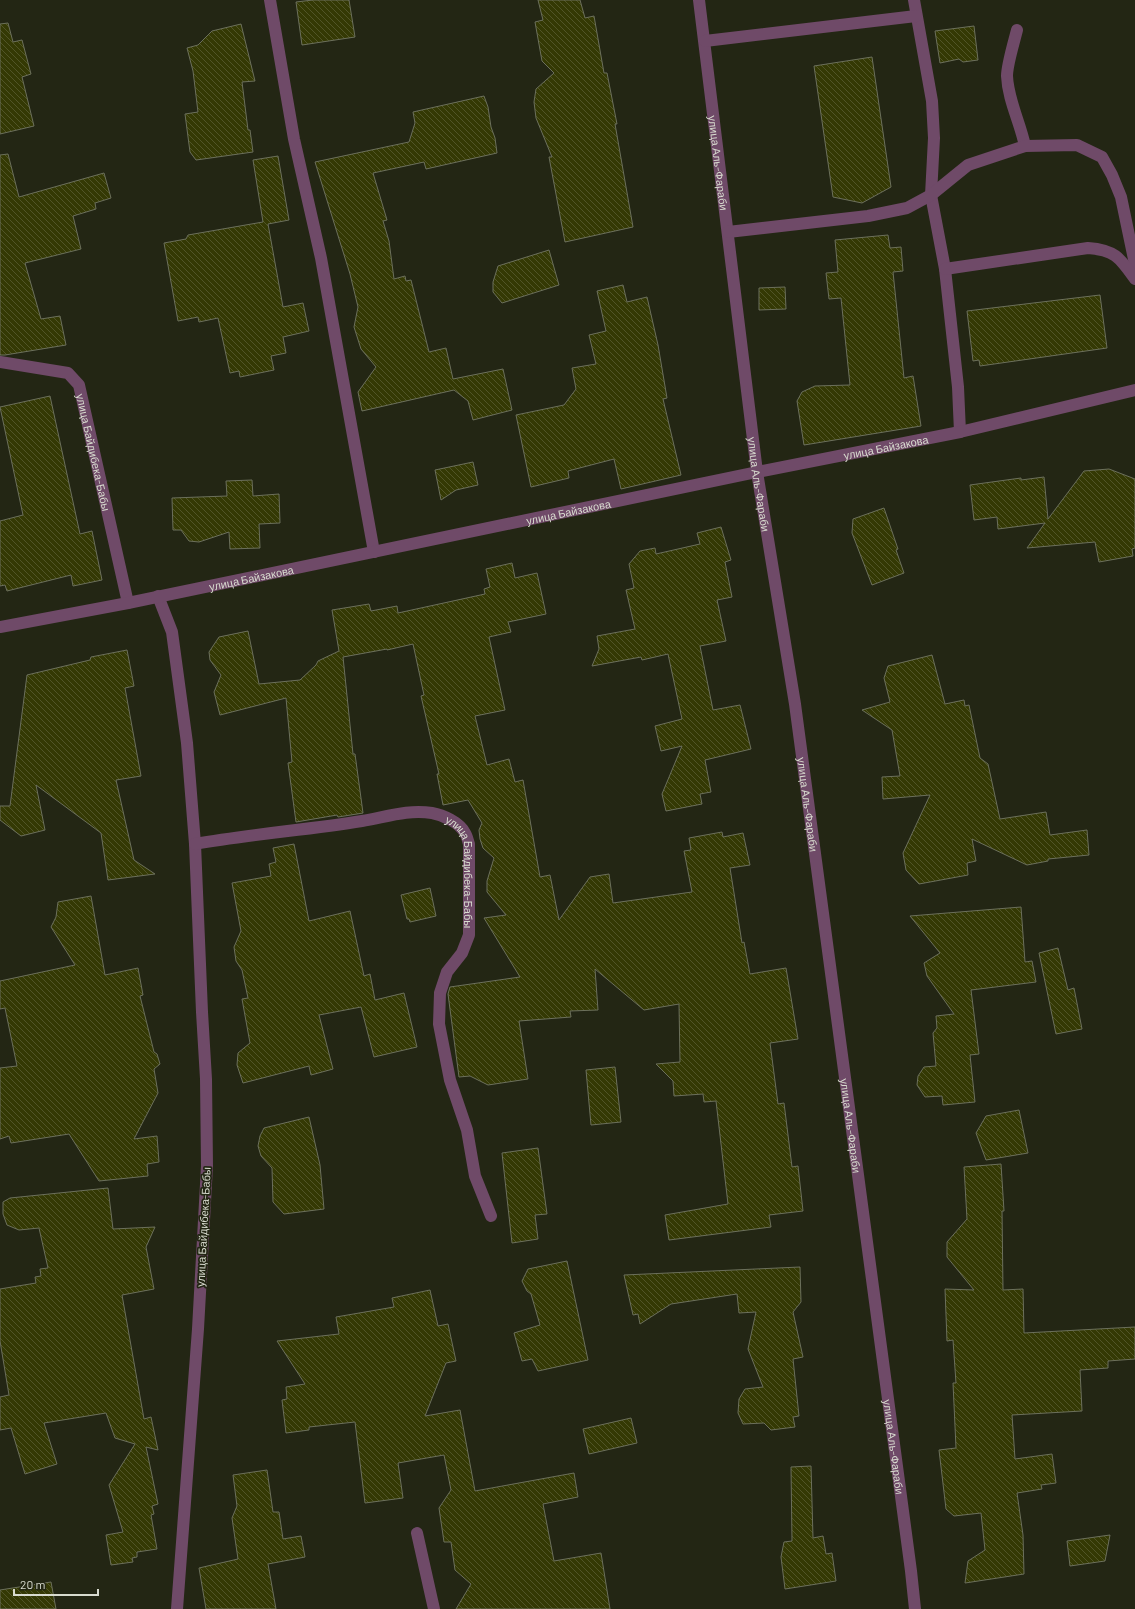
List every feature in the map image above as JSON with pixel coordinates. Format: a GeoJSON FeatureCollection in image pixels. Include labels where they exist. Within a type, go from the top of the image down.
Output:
{"type":"FeatureCollection","features":[{"type":"Feature","properties":{"kind":"street"},"geometry":{"type":"LineString","coordinates":[[270,0],[294,139],[321,258],[374,552]]}},
{"type":"Feature","properties":{"kind":"street","name":"улица Аль-Фараби"},"geometry":{"type":"LineString","coordinates":[[699,0],[757,472],[795,704],[908,1547],[915,1609]]}},
{"type":"Feature","properties":{"kind":"street"},"geometry":{"type":"LineString","coordinates":[[914,0],[932,101],[934,138],[931,195],[945,269],[958,387],[960,432]]}},
{"type":"Feature","properties":{"kind":"street"},"geometry":{"type":"LineString","coordinates":[[705,41],[916,16]]}},
{"type":"Feature","properties":{"kind":"street"},"geometry":{"type":"LineString","coordinates":[[1017,30],[1007,75],[1012,104],[1022,131],[1025,146]]}},
{"type":"Feature","properties":{"kind":"street"},"geometry":{"type":"LineString","coordinates":[[728,232],[868,216],[907,208],[931,195],[968,165],[1025,146],[1077,145],[1102,157],[1112,174],[1121,197],[1135,264]]}},
{"type":"Feature","properties":{"kind":"street"},"geometry":{"type":"LineString","coordinates":[[945,269],[1088,248],[1104,249],[1119,258],[1135,279]]}},
{"type":"Feature","properties":{"kind":"street","name":"улица Байдибека-Бабы"},"geometry":{"type":"LineString","coordinates":[[0,362],[68,373],[79,385],[128,603]]}},
{"type":"Feature","properties":{"kind":"street","name":"улица Байзакова"},"geometry":{"type":"LineString","coordinates":[[0,627],[128,603],[757,472],[960,432],[1135,390]]}},
{"type":"Feature","properties":{"kind":"street","name":"улица Байдибека-Бабы"},"geometry":{"type":"LineString","coordinates":[[158,596],[172,632],[187,743],[196,844],[206,1079],[208,1166],[177,1609]]}},
{"type":"Feature","properties":{"kind":"street","name":"улица Байдибека-Бабы"},"geometry":{"type":"LineString","coordinates":[[196,844],[238,836],[362,821],[405,812],[421,811],[434,813],[448,818],[465,833],[469,844],[469,935],[462,953],[447,972],[440,993],[439,1024],[450,1080],[467,1130],[475,1176],[491,1216]]}},
{"type":"Feature","properties":{"kind":"street"},"geometry":{"type":"LineString","coordinates":[[417,1533],[434,1609]]}},
{"type":"Feature","properties":{"kind":"building"},"geometry":{"type":"Polygon","coordinates":[[[313,0],[349,0],[355,37],[302,45],[296,2],[313,0]]]}},
{"type":"Feature","properties":{"kind":"building"},"geometry":{"type":"Polygon","coordinates":[[[538,0],[580,0],[585,18],[594,16],[604,73],[607,73],[617,124],[615,124],[633,227],[565,242],[549,157],[552,157],[536,118],[534,102],[536,89],[554,73],[542,61],[535,22],[543,20],[538,0]]]}},
{"type":"Feature","properties":{"kind":"building"},"geometry":{"type":"Polygon","coordinates":[[[8,23],[13,42],[22,40],[31,74],[22,77],[34,126],[0,134],[0,24],[8,23]]]}},
{"type":"Feature","properties":{"kind":"building"},"geometry":{"type":"Polygon","coordinates":[[[241,24],[255,81],[242,82],[248,130],[250,130],[253,152],[196,160],[190,152],[185,114],[198,112],[193,71],[187,48],[198,45],[212,31],[241,24]]]}},
{"type":"Feature","properties":{"kind":"building"},"geometry":{"type":"Polygon","coordinates":[[[974,26],[978,60],[963,62],[959,59],[940,63],[935,31],[974,26]]]}},
{"type":"Feature","properties":{"kind":"building"},"geometry":{"type":"Polygon","coordinates":[[[872,57],[891,187],[862,203],[833,197],[814,66],[872,57]]]}},
{"type":"Feature","properties":{"kind":"building"},"geometry":{"type":"Polygon","coordinates":[[[484,96],[488,107],[497,153],[426,169],[424,162],[373,173],[387,220],[383,221],[389,241],[394,279],[405,276],[406,281],[411,280],[429,352],[446,348],[453,379],[503,369],[512,410],[473,420],[468,401],[454,390],[362,411],[358,392],[376,367],[361,349],[354,327],[358,307],[350,274],[315,162],[409,142],[415,123],[413,112],[484,96]]]}},
{"type":"Feature","properties":{"kind":"building"},"geometry":{"type":"Polygon","coordinates":[[[8,154],[19,197],[104,173],[111,198],[95,203],[96,209],[73,216],[81,249],[25,263],[41,319],[60,316],[66,345],[0,355],[0,155],[8,154]]]}},
{"type":"Feature","properties":{"kind":"building"},"geometry":{"type":"Polygon","coordinates":[[[278,156],[289,220],[268,224],[283,307],[303,303],[309,331],[283,337],[286,353],[271,356],[274,370],[240,377],[239,371],[230,373],[218,318],[199,322],[198,317],[178,321],[164,243],[186,239],[188,235],[263,222],[253,160],[278,156]]]}},
{"type":"Feature","properties":{"kind":"building"},"geometry":{"type":"Polygon","coordinates":[[[888,235],[890,248],[901,247],[903,271],[893,272],[904,378],[913,376],[921,426],[804,445],[797,401],[802,392],[815,386],[850,385],[841,298],[829,299],[826,273],[838,272],[835,240],[888,235]]]}},
{"type":"Feature","properties":{"kind":"building"},"geometry":{"type":"Polygon","coordinates":[[[549,250],[559,285],[502,303],[493,292],[493,282],[498,266],[549,250]]]}},
{"type":"Feature","properties":{"kind":"building"},"geometry":{"type":"Polygon","coordinates":[[[623,285],[627,302],[647,297],[658,345],[667,398],[663,399],[681,475],[621,489],[614,459],[568,471],[569,478],[531,487],[516,415],[564,405],[576,389],[572,368],[596,364],[589,335],[606,331],[597,291],[623,285]]]}},
{"type":"Feature","properties":{"kind":"building"},"geometry":{"type":"Polygon","coordinates":[[[785,287],[786,309],[759,310],[759,288],[785,287]]]}},
{"type":"Feature","properties":{"kind":"building"},"geometry":{"type":"Polygon","coordinates":[[[1100,295],[1107,348],[980,366],[979,360],[973,361],[967,311],[1100,295]]]}},
{"type":"Feature","properties":{"kind":"building"},"geometry":{"type":"Polygon","coordinates":[[[50,396],[80,534],[92,531],[102,580],[73,586],[71,575],[7,591],[5,585],[0,586],[0,521],[23,515],[0,407],[50,396]]]}},
{"type":"Feature","properties":{"kind":"building"},"geometry":{"type":"Polygon","coordinates":[[[473,462],[478,485],[456,490],[441,500],[435,470],[473,462]]]}},
{"type":"Feature","properties":{"kind":"building"},"geometry":{"type":"Polygon","coordinates":[[[1109,469],[1135,479],[1135,548],[1132,549],[1133,556],[1099,562],[1095,542],[1027,548],[1045,523],[998,529],[997,517],[974,520],[970,485],[1021,478],[1021,480],[1044,477],[1048,519],[1084,471],[1109,469]]]}},
{"type":"Feature","properties":{"kind":"building"},"geometry":{"type":"Polygon","coordinates":[[[252,480],[253,496],[279,494],[280,523],[259,524],[260,548],[230,549],[229,532],[199,542],[189,541],[181,530],[173,530],[172,498],[227,496],[226,481],[252,480]]]}},
{"type":"Feature","properties":{"kind":"building"},"geometry":{"type":"Polygon","coordinates":[[[884,508],[898,549],[896,550],[904,573],[872,585],[852,533],[853,519],[884,508]]]}},
{"type":"Feature","properties":{"kind":"building"},"geometry":{"type":"Polygon","coordinates":[[[721,527],[731,560],[725,562],[732,597],[717,600],[726,641],[700,646],[713,710],[740,705],[751,749],[705,760],[711,792],[700,794],[702,804],[666,811],[662,794],[682,746],[661,751],[655,726],[682,719],[668,654],[642,660],[641,657],[592,666],[599,649],[597,636],[635,629],[626,590],[634,588],[629,564],[640,551],[655,548],[656,554],[700,544],[697,533],[721,527]]]}},
{"type":"Feature","properties":{"kind":"building"},"geometry":{"type":"Polygon","coordinates":[[[512,563],[515,578],[537,573],[546,614],[508,622],[511,632],[489,637],[505,710],[475,716],[487,765],[509,759],[515,782],[523,780],[540,877],[550,875],[559,920],[590,877],[609,874],[613,903],[692,892],[684,851],[691,850],[689,838],[722,832],[723,837],[743,833],[750,865],[730,868],[742,943],[744,942],[750,974],[786,968],[798,1039],[770,1043],[778,1104],[784,1103],[792,1167],[798,1166],[803,1211],[769,1215],[771,1227],[669,1240],[665,1215],[728,1204],[716,1101],[704,1102],[703,1094],[674,1096],[673,1081],[656,1064],[680,1062],[679,1004],[644,1010],[595,969],[598,1010],[570,1011],[571,1017],[519,1021],[528,1079],[488,1085],[470,1076],[459,1077],[448,994],[450,987],[520,977],[484,918],[506,915],[487,892],[487,881],[494,858],[483,848],[479,830],[482,823],[468,800],[443,805],[437,774],[439,774],[421,696],[424,695],[413,644],[343,657],[353,754],[355,754],[363,813],[338,817],[337,815],[296,822],[288,763],[292,762],[286,698],[220,715],[214,692],[221,675],[210,660],[209,652],[219,637],[248,631],[259,684],[300,680],[316,665],[318,661],[339,651],[332,610],[369,604],[371,611],[397,606],[398,613],[485,594],[484,589],[490,587],[486,569],[512,563]]]}},
{"type":"Feature","properties":{"kind":"building"},"geometry":{"type":"Polygon","coordinates":[[[127,650],[134,686],[125,688],[141,776],[116,780],[134,860],[155,874],[108,880],[101,833],[36,785],[45,830],[21,836],[0,820],[0,806],[10,806],[27,675],[90,660],[91,657],[127,650]]]}},
{"type":"Feature","properties":{"kind":"building"},"geometry":{"type":"Polygon","coordinates":[[[932,655],[945,704],[964,700],[965,706],[969,705],[980,758],[988,764],[1000,819],[1046,812],[1050,835],[1087,830],[1089,855],[1048,859],[1048,861],[1027,865],[972,839],[976,861],[967,863],[968,875],[919,884],[906,870],[903,853],[930,795],[883,799],[882,777],[900,776],[892,730],[862,710],[890,702],[884,678],[888,666],[932,655]]]}},
{"type":"Feature","properties":{"kind":"building"},"geometry":{"type":"Polygon","coordinates":[[[294,844],[309,921],[350,911],[364,976],[370,974],[375,1000],[404,993],[417,1047],[374,1057],[361,1007],[319,1015],[333,1069],[311,1075],[309,1066],[243,1083],[237,1065],[238,1053],[250,1043],[242,999],[248,998],[242,970],[236,961],[234,947],[241,931],[232,883],[271,876],[269,864],[276,862],[273,848],[294,844]]]}},
{"type":"Feature","properties":{"kind":"building"},"geometry":{"type":"Polygon","coordinates":[[[430,888],[436,916],[410,922],[409,919],[407,919],[401,895],[430,888]]]}},
{"type":"Feature","properties":{"kind":"building"},"geometry":{"type":"Polygon","coordinates":[[[91,896],[105,975],[138,968],[143,995],[140,996],[154,1052],[157,1054],[160,1064],[154,1069],[158,1093],[134,1139],[157,1136],[159,1162],[147,1164],[148,1176],[99,1181],[69,1134],[11,1143],[9,1136],[0,1139],[0,1068],[17,1066],[5,1008],[0,1009],[0,981],[75,965],[51,927],[56,917],[58,902],[91,896]]]}},
{"type":"Feature","properties":{"kind":"building"},"geometry":{"type":"Polygon","coordinates":[[[1021,907],[1025,962],[1032,961],[1036,982],[971,990],[979,1054],[970,1055],[975,1102],[943,1105],[942,1096],[925,1097],[917,1085],[918,1076],[924,1067],[936,1066],[933,1033],[937,1028],[936,1016],[954,1014],[927,976],[924,963],[940,953],[910,916],[1021,907]]]}},
{"type":"Feature","properties":{"kind":"building"},"geometry":{"type":"Polygon","coordinates":[[[1058,948],[1068,990],[1074,988],[1082,1029],[1056,1034],[1039,953],[1058,948]]]}},
{"type":"Feature","properties":{"kind":"building"},"geometry":{"type":"Polygon","coordinates":[[[615,1067],[621,1122],[591,1125],[586,1070],[615,1067]]]}},
{"type":"Feature","properties":{"kind":"building"},"geometry":{"type":"Polygon","coordinates":[[[1019,1110],[1028,1153],[986,1160],[976,1133],[986,1116],[1019,1110]]]}},
{"type":"Feature","properties":{"kind":"building"},"geometry":{"type":"Polygon","coordinates":[[[309,1117],[320,1165],[324,1209],[284,1214],[273,1202],[272,1168],[261,1156],[258,1146],[260,1136],[264,1128],[309,1117]]]}},
{"type":"Feature","properties":{"kind":"building"},"geometry":{"type":"Polygon","coordinates":[[[538,1148],[547,1214],[535,1215],[538,1239],[512,1243],[502,1153],[538,1148]]]}},
{"type":"Feature","properties":{"kind":"building"},"geometry":{"type":"Polygon","coordinates":[[[1001,1164],[1004,1211],[1002,1211],[1003,1290],[1023,1289],[1024,1333],[1135,1327],[1135,1359],[1108,1361],[1108,1368],[1080,1370],[1082,1411],[1012,1415],[1015,1459],[1052,1454],[1056,1483],[1041,1485],[1042,1489],[1017,1493],[1023,1535],[1024,1574],[965,1583],[968,1561],[985,1550],[981,1513],[954,1516],[946,1509],[939,1450],[956,1448],[953,1383],[956,1383],[953,1340],[947,1341],[945,1289],[974,1290],[947,1257],[947,1242],[967,1219],[964,1167],[1001,1164]]]}},
{"type":"Feature","properties":{"kind":"building"},"geometry":{"type":"Polygon","coordinates":[[[108,1188],[113,1229],[155,1227],[146,1247],[154,1289],[122,1295],[144,1419],[151,1417],[158,1450],[146,1447],[158,1504],[152,1506],[154,1514],[151,1515],[157,1549],[137,1552],[137,1557],[132,1558],[133,1562],[111,1565],[106,1535],[123,1532],[109,1485],[135,1444],[115,1438],[106,1413],[44,1423],[57,1464],[25,1474],[11,1428],[0,1430],[0,1397],[9,1395],[0,1341],[0,1289],[36,1283],[35,1277],[41,1276],[40,1269],[48,1268],[39,1228],[19,1230],[7,1225],[3,1214],[3,1202],[10,1198],[108,1188]]]}},
{"type":"Feature","properties":{"kind":"building"},"geometry":{"type":"Polygon","coordinates":[[[567,1261],[588,1360],[538,1371],[532,1359],[522,1361],[514,1333],[540,1325],[531,1294],[527,1291],[522,1281],[528,1269],[567,1261]]]}},
{"type":"Feature","properties":{"kind":"building"},"geometry":{"type":"Polygon","coordinates":[[[800,1267],[801,1302],[793,1312],[803,1357],[793,1359],[799,1416],[793,1417],[795,1427],[771,1430],[764,1423],[743,1424],[738,1413],[739,1399],[745,1389],[763,1387],[748,1349],[756,1312],[739,1313],[737,1294],[671,1304],[640,1324],[638,1314],[633,1315],[624,1275],[800,1267]]]}},
{"type":"Feature","properties":{"kind":"building"},"geometry":{"type":"Polygon","coordinates":[[[430,1290],[438,1326],[448,1324],[456,1361],[446,1363],[425,1416],[460,1410],[475,1491],[574,1473],[578,1497],[543,1504],[554,1561],[601,1553],[610,1609],[456,1609],[471,1584],[455,1570],[451,1542],[444,1542],[439,1508],[451,1490],[444,1455],[398,1463],[403,1498],[365,1503],[355,1422],[309,1427],[309,1430],[286,1433],[282,1400],[287,1399],[286,1387],[305,1384],[277,1341],[339,1334],[336,1317],[394,1307],[392,1298],[430,1290]]]}},
{"type":"Feature","properties":{"kind":"building"},"geometry":{"type":"Polygon","coordinates":[[[631,1418],[637,1443],[589,1454],[583,1429],[631,1418]]]}},
{"type":"Feature","properties":{"kind":"building"},"geometry":{"type":"Polygon","coordinates":[[[811,1466],[813,1538],[823,1536],[826,1554],[832,1553],[836,1581],[785,1589],[781,1557],[784,1542],[792,1541],[791,1467],[811,1466]]]}},
{"type":"Feature","properties":{"kind":"building"},"geometry":{"type":"Polygon","coordinates":[[[267,1470],[273,1512],[279,1512],[283,1539],[301,1536],[305,1557],[268,1564],[276,1609],[206,1609],[199,1568],[238,1559],[232,1518],[237,1506],[233,1475],[267,1470]]]}},
{"type":"Feature","properties":{"kind":"building"},"geometry":{"type":"Polygon","coordinates":[[[1110,1535],[1105,1561],[1070,1566],[1067,1541],[1110,1535]]]}},
{"type":"Feature","properties":{"kind":"building"},"geometry":{"type":"Polygon","coordinates":[[[51,1582],[56,1609],[0,1609],[0,1590],[51,1582]]]}}]}
